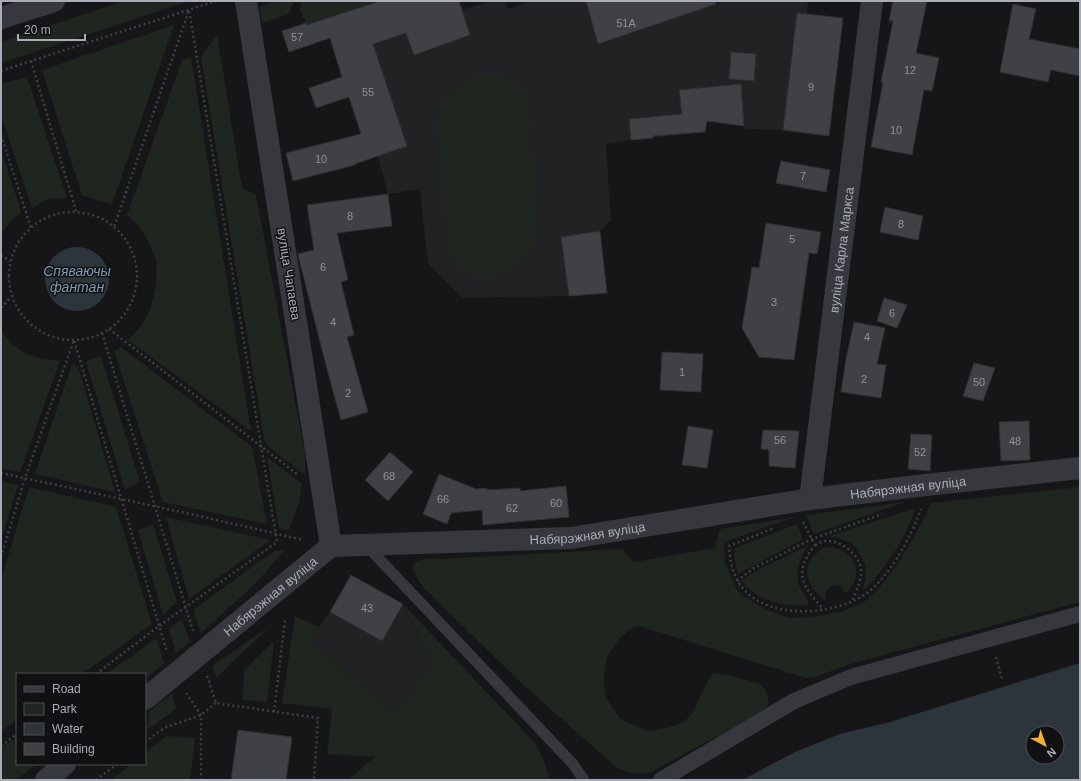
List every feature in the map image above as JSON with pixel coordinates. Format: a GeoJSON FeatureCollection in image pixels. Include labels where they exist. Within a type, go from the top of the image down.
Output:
{"type":"FeatureCollection","features":[{"type":"Feature","properties":{"kind":"street"},"geometry":{"type":"LineString","coordinates":[[1,18],[54,1]]}},
{"type":"Feature","properties":{"kind":"street","name":"вуліца Чапаева"},"geometry":{"type":"LineString","coordinates":[[246,1],[331,546]]}},
{"type":"Feature","properties":{"kind":"street","name":"вуліца Карла Маркса"},"geometry":{"type":"LineString","coordinates":[[801,500],[872,1]]}},
{"type":"Feature","properties":{"kind":"street","name":"Набярэжная вуліца"},"geometry":{"type":"LineString","coordinates":[[146,698],[331,546],[571,538],[801,500],[926,484],[1080,468]]}},
{"type":"Feature","properties":{"kind":"street"},"geometry":{"type":"LineString","coordinates":[[661,780],[794,701],[851,677],[1080,614]]}},
{"type":"Feature","properties":{"kind":"street"},"geometry":{"type":"LineString","coordinates":[[46,780],[64,765]]}},
{"type":"Feature","properties":{"kind":"lane"},"geometry":{"type":"LineString","coordinates":[[366,545],[573,764],[584,780]]}},
{"type":"Feature","properties":{"kind":"path"},"geometry":{"type":"LineString","coordinates":[[1,71],[216,1]]}},
{"type":"Feature","properties":{"kind":"path"},"geometry":{"type":"LineString","coordinates":[[114,227],[189,10]]}},
{"type":"Feature","properties":{"kind":"path"},"geometry":{"type":"LineString","coordinates":[[97,673],[159,626],[277,542],[189,10]]}},
{"type":"Feature","properties":{"kind":"path"},"geometry":{"type":"LineString","coordinates":[[31,60],[76,211]]}},
{"type":"Feature","properties":{"kind":"path"},"geometry":{"type":"LineString","coordinates":[[1,135],[31,228]]}},
{"type":"Feature","properties":{"kind":"path"},"geometry":{"type":"LineString","coordinates":[[76,211],[101,219],[114,227],[124,238],[131,250],[135,265],[136,279],[134,294],[128,308],[120,319],[102,333],[89,338],[74,340],[60,339],[47,335],[35,328],[25,319],[17,308],[9,285],[10,262],[19,242],[31,228],[47,218],[76,211]]}},
{"type":"Feature","properties":{"kind":"path"},"geometry":{"type":"LineString","coordinates":[[1,254],[10,262]]}},
{"type":"Feature","properties":{"kind":"path"},"geometry":{"type":"LineString","coordinates":[[1,308],[12,296]]}},
{"type":"Feature","properties":{"kind":"path"},"geometry":{"type":"LineString","coordinates":[[109,329],[261,447],[323,493]]}},
{"type":"Feature","properties":{"kind":"path"},"geometry":{"type":"LineString","coordinates":[[102,333],[216,703]]}},
{"type":"Feature","properties":{"kind":"path"},"geometry":{"type":"LineString","coordinates":[[1,557],[25,478],[74,340]]}},
{"type":"Feature","properties":{"kind":"path"},"geometry":{"type":"LineString","coordinates":[[74,340],[174,675],[201,715],[201,780]]}},
{"type":"Feature","properties":{"kind":"path"},"geometry":{"type":"LineString","coordinates":[[1,473],[331,546]]}},
{"type":"Feature","properties":{"kind":"path"},"geometry":{"type":"LineString","coordinates":[[779,526],[729,546],[730,564],[741,586],[750,596],[767,605],[783,610],[800,612],[833,607],[852,602],[869,592],[890,569],[917,519],[922,506],[926,484]]}},
{"type":"Feature","properties":{"kind":"path"},"geometry":{"type":"LineString","coordinates":[[801,500],[815,545]]}},
{"type":"Feature","properties":{"kind":"path"},"geometry":{"type":"LineString","coordinates":[[738,581],[754,568],[812,539],[886,513]]}},
{"type":"Feature","properties":{"kind":"path"},"geometry":{"type":"LineString","coordinates":[[822,609],[805,587],[802,572],[804,564],[811,551],[815,545],[822,541],[831,541],[841,544],[849,549],[860,564],[862,570],[852,602]]}},
{"type":"Feature","properties":{"kind":"path"},"geometry":{"type":"LineString","coordinates":[[274,712],[286,620]]}},
{"type":"Feature","properties":{"kind":"path"},"geometry":{"type":"LineString","coordinates":[[146,741],[164,728],[201,715],[216,703],[318,718],[314,780]]}},
{"type":"Feature","properties":{"kind":"path"},"geometry":{"type":"LineString","coordinates":[[1,746],[16,735]]}},
{"type":"Feature","properties":{"kind":"path"},"geometry":{"type":"LineString","coordinates":[[96,780],[101,779],[116,765]]}},
{"type":"Feature","properties":{"kind":"shaded area"},"geometry":{"type":"Polygon","coordinates":[[[490,1],[505,1],[508,9],[531,1],[586,1],[599,44],[720,3],[720,1],[808,1],[807,14],[797,13],[783,130],[744,129],[743,108],[701,88],[679,91],[685,134],[653,138],[651,117],[629,119],[631,140],[606,144],[611,220],[600,231],[562,237],[569,296],[463,298],[428,263],[420,189],[388,194],[378,156],[407,146],[373,44],[406,33],[414,54],[470,36],[462,10],[490,1]]]}},
{"type":"Feature","properties":{"kind":"shaded area"},"geometry":{"type":"Polygon","coordinates":[[[403,604],[430,662],[396,711],[310,642],[318,627],[330,612],[382,641],[403,604]]]}},
{"type":"Feature","properties":{"kind":"green space"},"geometry":{"type":"Polygon","coordinates":[[[124,1],[189,1],[1,63],[1,42],[124,1]]]}},
{"type":"Feature","properties":{"kind":"green space"},"geometry":{"type":"Polygon","coordinates":[[[277,1],[294,1],[289,14],[262,23],[259,7],[277,1]]]}},
{"type":"Feature","properties":{"kind":"green space"},"geometry":{"type":"Polygon","coordinates":[[[302,1],[380,1],[313,44],[300,10],[302,1]]]}},
{"type":"Feature","properties":{"kind":"green space"},"geometry":{"type":"Polygon","coordinates":[[[174,25],[112,204],[82,195],[42,70],[174,25]]]}},
{"type":"Feature","properties":{"kind":"green space"},"geometry":{"type":"Polygon","coordinates":[[[217,35],[242,188],[256,195],[305,454],[305,475],[265,444],[201,57],[217,35]]]}},
{"type":"Feature","properties":{"kind":"green space"},"geometry":{"type":"Polygon","coordinates":[[[191,57],[251,431],[128,340],[142,325],[151,308],[157,273],[156,260],[148,241],[139,226],[127,215],[182,60],[191,57]]]}},
{"type":"Feature","properties":{"kind":"green space"},"geometry":{"type":"Polygon","coordinates":[[[487,75],[500,76],[513,80],[521,87],[528,97],[537,227],[531,247],[515,266],[505,272],[483,276],[472,274],[462,268],[453,258],[447,247],[436,125],[442,105],[452,91],[467,81],[487,75]]]}},
{"type":"Feature","properties":{"kind":"green space"},"geometry":{"type":"Polygon","coordinates":[[[27,77],[67,198],[48,199],[32,208],[1,116],[1,84],[27,77]]]}},
{"type":"Feature","properties":{"kind":"green space"},"geometry":{"type":"Polygon","coordinates":[[[1,149],[21,212],[1,234],[1,149]]]}},
{"type":"Feature","properties":{"kind":"green space"},"geometry":{"type":"Polygon","coordinates":[[[1,331],[21,350],[29,355],[60,361],[20,472],[1,468],[1,331]]]}},
{"type":"Feature","properties":{"kind":"green space"},"geometry":{"type":"Polygon","coordinates":[[[121,347],[252,447],[267,524],[163,502],[114,351],[121,347]]]}},
{"type":"Feature","properties":{"kind":"green space"},"geometry":{"type":"Polygon","coordinates":[[[101,356],[140,482],[125,490],[86,362],[101,356]]]}},
{"type":"Feature","properties":{"kind":"green space"},"geometry":{"type":"Polygon","coordinates":[[[72,364],[78,366],[115,492],[35,474],[72,364]]]}},
{"type":"Feature","properties":{"kind":"green space"},"geometry":{"type":"Polygon","coordinates":[[[267,457],[302,484],[299,503],[289,530],[279,528],[267,457]]]}},
{"type":"Feature","properties":{"kind":"green space"},"geometry":{"type":"Polygon","coordinates":[[[1,481],[18,485],[1,541],[1,481]]]}},
{"type":"Feature","properties":{"kind":"green space"},"geometry":{"type":"Polygon","coordinates":[[[29,487],[116,507],[152,624],[83,673],[16,673],[16,721],[1,731],[1,580],[29,487]]]}},
{"type":"Feature","properties":{"kind":"green space"},"geometry":{"type":"Polygon","coordinates":[[[1080,487],[1080,602],[850,664],[818,676],[806,678],[639,626],[630,629],[619,639],[607,657],[604,676],[605,696],[622,720],[647,731],[670,727],[684,722],[693,712],[709,678],[715,673],[724,674],[759,684],[765,689],[768,697],[768,705],[762,712],[651,772],[630,773],[617,768],[517,679],[421,585],[412,566],[417,561],[426,559],[622,549],[634,562],[715,548],[720,529],[795,517],[724,542],[725,562],[737,590],[743,596],[763,608],[789,618],[811,617],[842,612],[867,600],[885,581],[901,559],[924,519],[931,503],[1080,487]]]}},
{"type":"Feature","properties":{"kind":"green space"},"geometry":{"type":"Polygon","coordinates":[[[905,502],[814,534],[806,515],[905,502]]]}},
{"type":"Feature","properties":{"kind":"green space"},"geometry":{"type":"Polygon","coordinates":[[[916,508],[906,532],[894,553],[880,573],[862,592],[866,572],[862,558],[851,543],[829,536],[916,508]]]}},
{"type":"Feature","properties":{"kind":"green space"},"geometry":{"type":"Polygon","coordinates":[[[166,517],[270,540],[189,599],[166,517]]]}},
{"type":"Feature","properties":{"kind":"green space"},"geometry":{"type":"Polygon","coordinates":[[[153,524],[177,602],[163,615],[138,530],[153,524]]]}},
{"type":"Feature","properties":{"kind":"green space"},"geometry":{"type":"Polygon","coordinates":[[[797,524],[803,539],[738,574],[734,558],[735,548],[797,524]]]}},
{"type":"Feature","properties":{"kind":"green space"},"geometry":{"type":"Polygon","coordinates":[[[807,546],[800,561],[798,583],[809,605],[790,605],[772,602],[756,594],[742,581],[752,573],[807,546]]]}},
{"type":"Feature","properties":{"kind":"green space"},"geometry":{"type":"Polygon","coordinates":[[[833,547],[844,551],[852,559],[855,563],[856,574],[853,584],[845,594],[840,585],[833,586],[828,588],[825,600],[811,586],[807,574],[810,562],[814,556],[824,548],[833,547]]]}},
{"type":"Feature","properties":{"kind":"green space"},"geometry":{"type":"Polygon","coordinates":[[[284,550],[265,573],[234,604],[201,633],[193,610],[274,551],[284,550]]]}},
{"type":"Feature","properties":{"kind":"green space"},"geometry":{"type":"Polygon","coordinates":[[[403,604],[536,744],[544,761],[550,780],[348,780],[375,757],[327,754],[332,709],[282,703],[295,616],[318,627],[310,642],[396,711],[430,662],[403,604]]]}},
{"type":"Feature","properties":{"kind":"green space"},"geometry":{"type":"Polygon","coordinates":[[[182,619],[190,642],[176,653],[169,629],[182,619]]]}},
{"type":"Feature","properties":{"kind":"green space"},"geometry":{"type":"Polygon","coordinates":[[[270,626],[217,677],[212,666],[270,626]]]}},
{"type":"Feature","properties":{"kind":"green space"},"geometry":{"type":"Polygon","coordinates":[[[157,638],[164,664],[146,678],[146,673],[107,673],[157,638]]]}},
{"type":"Feature","properties":{"kind":"green space"},"geometry":{"type":"Polygon","coordinates":[[[274,641],[267,702],[243,700],[244,670],[274,641]]]}},
{"type":"Feature","properties":{"kind":"green space"},"geometry":{"type":"Polygon","coordinates":[[[172,694],[176,709],[148,729],[149,711],[172,694]]]}},
{"type":"Feature","properties":{"kind":"green space"},"geometry":{"type":"Polygon","coordinates":[[[166,736],[195,738],[190,780],[111,780],[130,765],[146,765],[146,752],[166,736]]]}},
{"type":"Feature","properties":{"kind":"green space"},"geometry":{"type":"Polygon","coordinates":[[[16,738],[16,765],[36,765],[16,780],[1,780],[1,748],[16,738]]]}},
{"type":"Feature","properties":{"kind":"water","name":"Спяваючы фантан"},"geometry":{"type":"Polygon","coordinates":[[[71,247],[83,247],[100,256],[107,267],[109,279],[107,291],[100,302],[83,311],[71,311],[59,306],[50,297],[45,285],[45,273],[50,261],[59,252],[71,247]]]}},
{"type":"Feature","properties":{"kind":"water"},"geometry":{"type":"Polygon","coordinates":[[[1080,663],[1080,780],[742,780],[795,752],[840,734],[890,722],[1080,663]]]}},
{"type":"Feature","properties":{"kind":"building"},"geometry":{"type":"Polygon","coordinates":[[[380,1],[459,1],[470,35],[414,55],[406,33],[373,44],[407,146],[355,165],[293,181],[286,153],[361,134],[349,97],[316,108],[309,88],[342,77],[330,38],[289,52],[282,31],[306,23],[307,25],[380,1]]]}},
{"type":"Feature","properties":{"kind":"building"},"geometry":{"type":"Polygon","coordinates":[[[586,1],[715,1],[716,4],[598,44],[586,1]]]}},
{"type":"Feature","properties":{"kind":"building"},"geometry":{"type":"Polygon","coordinates":[[[893,1],[927,1],[916,53],[939,58],[932,91],[924,90],[912,155],[871,147],[883,82],[881,82],[893,21],[889,21],[893,1]]]}},
{"type":"Feature","properties":{"kind":"building"},"geometry":{"type":"Polygon","coordinates":[[[1013,4],[1036,9],[1029,39],[1080,49],[1080,76],[1051,70],[1048,82],[1000,72],[1013,4]]]}},
{"type":"Feature","properties":{"kind":"building"},"geometry":{"type":"Polygon","coordinates":[[[797,13],[843,18],[829,136],[783,130],[797,13]]]}},
{"type":"Feature","properties":{"kind":"building"},"geometry":{"type":"Polygon","coordinates":[[[731,52],[756,54],[754,81],[729,79],[731,52]]]}},
{"type":"Feature","properties":{"kind":"building"},"geometry":{"type":"Polygon","coordinates":[[[741,84],[744,126],[707,121],[705,132],[653,136],[653,138],[631,140],[629,119],[682,114],[679,90],[741,84]]]}},
{"type":"Feature","properties":{"kind":"building"},"geometry":{"type":"Polygon","coordinates":[[[781,161],[830,170],[826,192],[776,183],[781,161]]]}},
{"type":"Feature","properties":{"kind":"building"},"geometry":{"type":"Polygon","coordinates":[[[388,194],[392,226],[337,233],[348,280],[341,282],[354,335],[347,337],[368,412],[341,420],[298,254],[314,250],[307,205],[388,194]]]}},
{"type":"Feature","properties":{"kind":"building"},"geometry":{"type":"Polygon","coordinates":[[[885,207],[923,216],[918,240],[880,232],[885,207]]]}},
{"type":"Feature","properties":{"kind":"building"},"geometry":{"type":"Polygon","coordinates":[[[766,223],[821,232],[817,254],[809,253],[794,360],[759,357],[742,328],[752,267],[759,268],[766,223]]]}},
{"type":"Feature","properties":{"kind":"building"},"geometry":{"type":"Polygon","coordinates":[[[600,231],[607,293],[569,296],[561,237],[600,231]]]}},
{"type":"Feature","properties":{"kind":"building"},"geometry":{"type":"Polygon","coordinates":[[[884,298],[907,305],[897,328],[877,321],[884,298]]]}},
{"type":"Feature","properties":{"kind":"building"},"geometry":{"type":"Polygon","coordinates":[[[854,322],[885,328],[877,364],[886,365],[881,398],[841,392],[854,322]]]}},
{"type":"Feature","properties":{"kind":"building"},"geometry":{"type":"Polygon","coordinates":[[[662,352],[703,354],[701,392],[660,390],[662,352]]]}},
{"type":"Feature","properties":{"kind":"building"},"geometry":{"type":"Polygon","coordinates":[[[974,363],[995,368],[983,401],[963,396],[974,363]]]}},
{"type":"Feature","properties":{"kind":"building"},"geometry":{"type":"Polygon","coordinates":[[[1029,421],[1030,460],[1001,461],[999,422],[1029,421]]]}},
{"type":"Feature","properties":{"kind":"building"},"geometry":{"type":"Polygon","coordinates":[[[688,426],[713,430],[707,468],[682,465],[688,426]]]}},
{"type":"Feature","properties":{"kind":"building"},"geometry":{"type":"Polygon","coordinates":[[[763,430],[799,431],[795,468],[769,466],[769,450],[761,449],[763,430]]]}},
{"type":"Feature","properties":{"kind":"building"},"geometry":{"type":"Polygon","coordinates":[[[911,434],[932,435],[930,471],[908,469],[911,434]]]}},
{"type":"Feature","properties":{"kind":"building"},"geometry":{"type":"Polygon","coordinates":[[[390,452],[413,472],[388,501],[365,480],[390,452]]]}},
{"type":"Feature","properties":{"kind":"building"},"geometry":{"type":"Polygon","coordinates":[[[439,474],[476,489],[487,488],[487,490],[520,488],[520,491],[566,486],[569,517],[483,525],[482,510],[451,513],[447,524],[423,514],[439,474]]]}},
{"type":"Feature","properties":{"kind":"building"},"geometry":{"type":"Polygon","coordinates":[[[351,575],[403,604],[382,641],[330,612],[351,575]]]}},
{"type":"Feature","properties":{"kind":"building"},"geometry":{"type":"Polygon","coordinates":[[[238,730],[292,737],[286,780],[231,780],[238,730]]]}}]}
